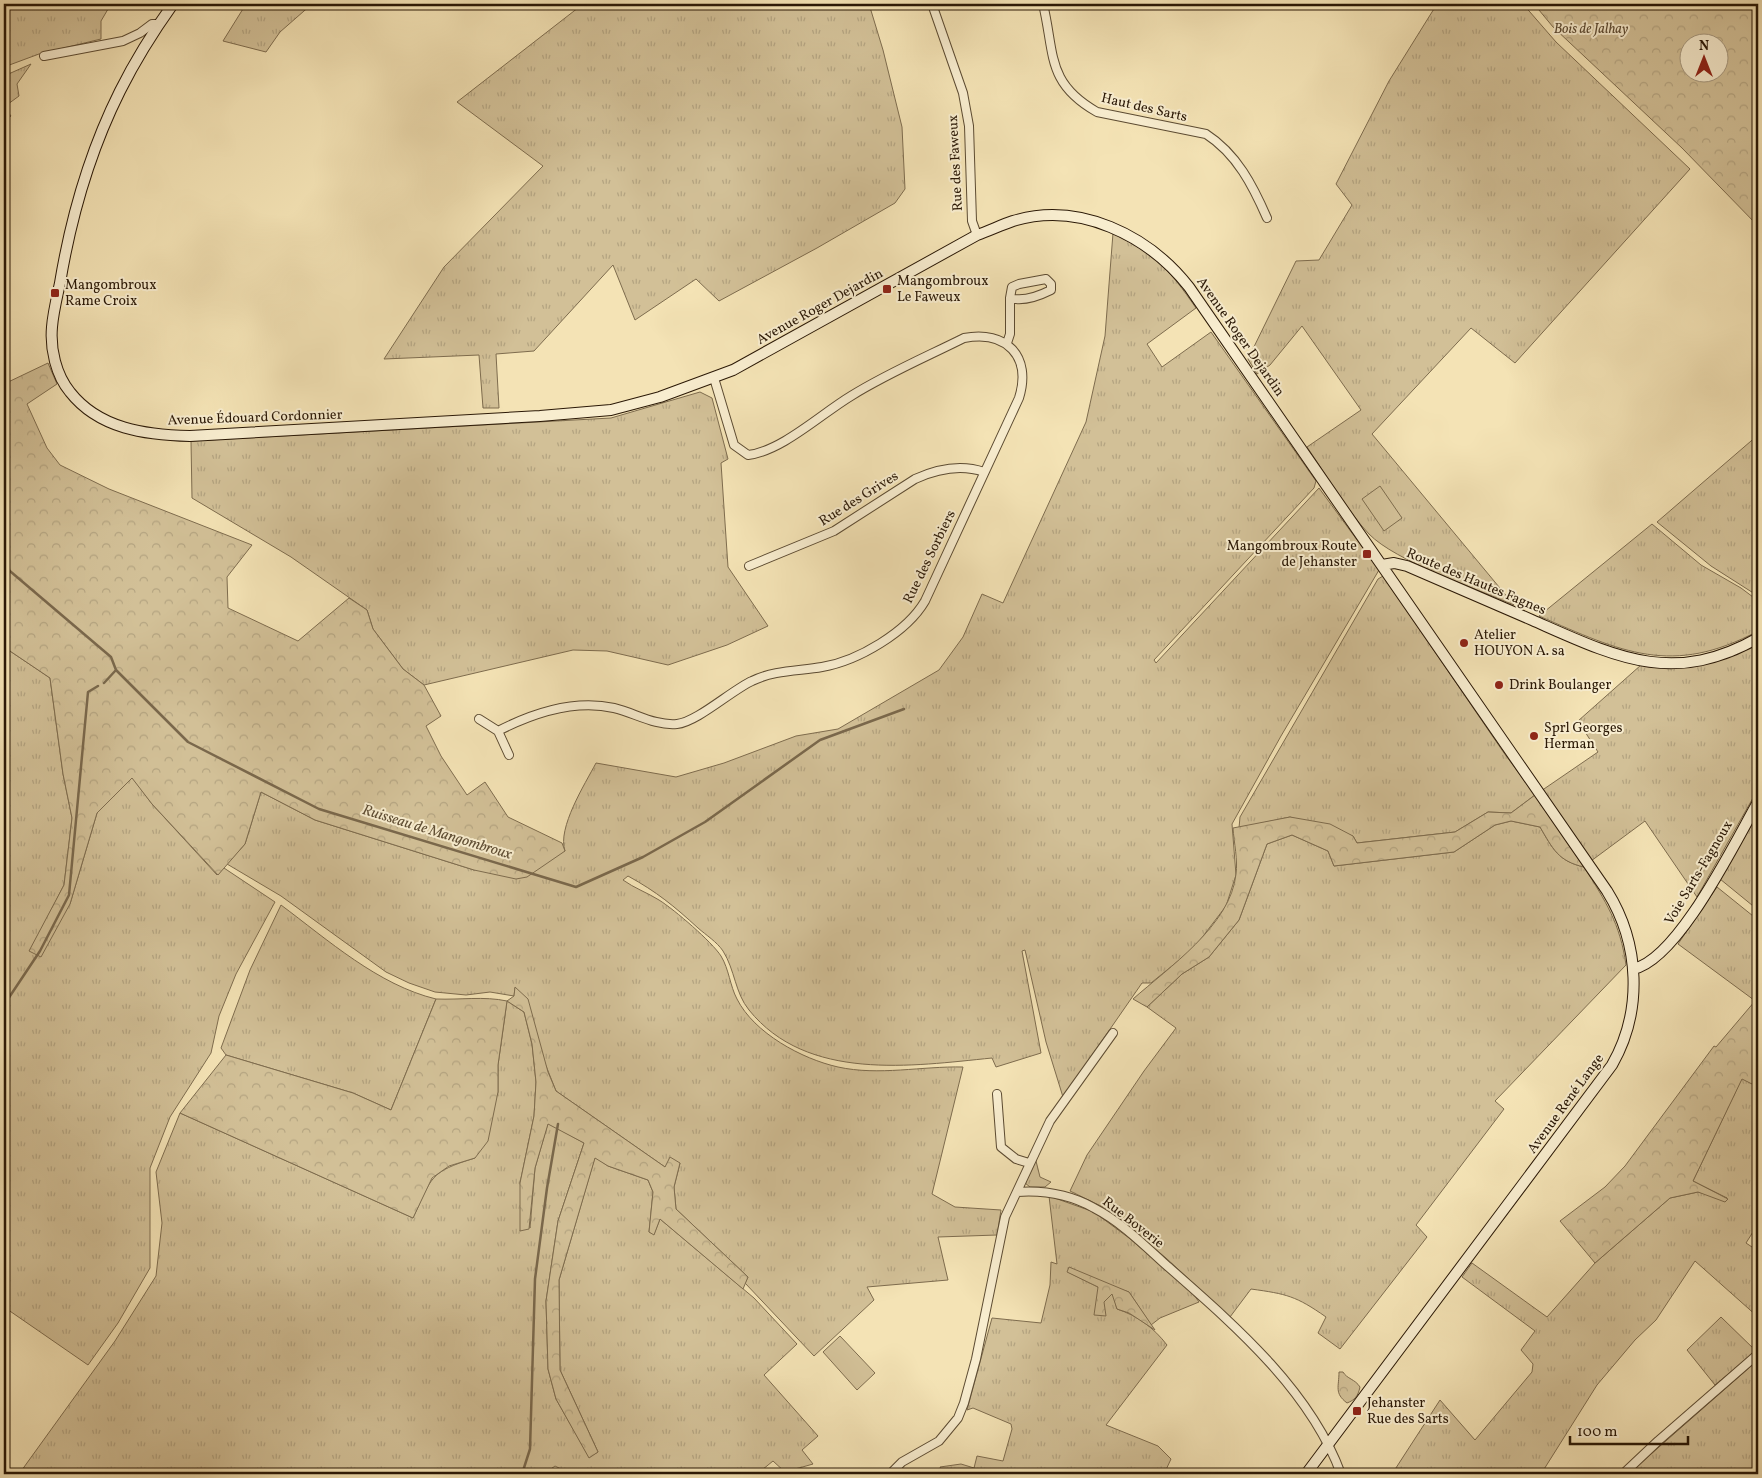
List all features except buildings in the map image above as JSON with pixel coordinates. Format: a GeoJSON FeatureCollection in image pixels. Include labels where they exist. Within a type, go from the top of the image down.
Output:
{"type":"FeatureCollection","features":[{"type":"Feature","properties":{"kind":"main road","name":"Avenue Édouard Cordonnier"},"geometry":{"type":"LineString","coordinates":[[172,4],[158,24],[119,93],[88,169],[65,253],[52,327],[53,349],[58,372],[69,392],[88,411],[114,424],[137,432],[190,436],[572,414]]}},
{"type":"Feature","properties":{"kind":"main road","name":"Avenue Roger Dejardin"},"geometry":{"type":"LineString","coordinates":[[572,414],[619,407],[660,397],[714,378],[764,354],[977,235],[1014,221],[1052,216],[1071,217],[1115,228],[1158,254],[1189,287],[1368,545]]}},
{"type":"Feature","properties":{"kind":"main road","name":"Avenue René Lange"},"geometry":{"type":"LineString","coordinates":[[1306,1474],[1607,1072],[1620,1051],[1629,1025],[1634,993],[1634,969],[1626,929],[1614,902],[1368,545]]}},
{"type":"Feature","properties":{"kind":"main road","name":"Route des Hautes Fagnes"},"geometry":{"type":"LineString","coordinates":[[1382,565],[1394,563],[1407,566],[1593,647],[1638,661],[1674,664],[1706,660],[1732,651],[1758,638]]}},
{"type":"Feature","properties":{"kind":"main road","name":"Voie Sarts-Fagnoux"},"geometry":{"type":"LineString","coordinates":[[1634,969],[1653,960],[1679,934],[1758,802]]}},
{"type":"Feature","properties":{"kind":"street","name":"Rue des Faweux"},"geometry":{"type":"LineString","coordinates":[[932,4],[963,93],[969,126],[972,221],[977,235]]}},
{"type":"Feature","properties":{"kind":"street","name":"Haut des Sarts"},"geometry":{"type":"LineString","coordinates":[[1044,4],[1055,68],[1067,90],[1082,103],[1097,112],[1206,134],[1219,142],[1252,184],[1267,218]]}},
{"type":"Feature","properties":{"kind":"street"},"geometry":{"type":"LineString","coordinates":[[44,56],[123,41],[140,33],[152,24],[158,24]]}},
{"type":"Feature","properties":{"kind":"street"},"geometry":{"type":"LineString","coordinates":[[714,378],[734,445],[748,455],[758,454],[778,444],[852,395],[964,338],[980,334],[1007,343],[1010,334],[1010,298],[1012,288],[1019,284],[1046,280],[1051,284],[1051,290],[1039,296],[1017,300],[1010,298]]}},
{"type":"Feature","properties":{"kind":"street","name":"Rue des Sorbiers"},"geometry":{"type":"LineString","coordinates":[[498,731],[565,706],[584,705],[615,708],[666,724],[678,724],[751,681],[768,674],[824,667],[862,654],[902,628],[920,610],[1022,386],[1023,378],[1020,362],[1007,343]]}},
{"type":"Feature","properties":{"kind":"street","name":"Rue des Grives"},"geometry":{"type":"LineString","coordinates":[[748,566],[834,532],[915,479],[928,473],[970,467],[984,472]]}},
{"type":"Feature","properties":{"kind":"street"},"geometry":{"type":"LineString","coordinates":[[479,719],[498,731],[509,754]]}},
{"type":"Feature","properties":{"kind":"street"},"geometry":{"type":"LineString","coordinates":[[890,1474],[902,1462],[939,1442],[954,1425],[964,1403],[984,1325],[1003,1226],[1029,1163],[1050,1121],[1113,1033]]}},
{"type":"Feature","properties":{"kind":"street"},"geometry":{"type":"LineString","coordinates":[[997,1094],[1001,1147],[1016,1159],[1029,1163]]}},
{"type":"Feature","properties":{"kind":"street","name":"Rue Boverie"},"geometry":{"type":"LineString","coordinates":[[1017,1192],[1051,1191],[1093,1207],[1118,1223],[1185,1282],[1260,1354],[1301,1403],[1330,1444],[1341,1474]]}},
{"type":"Feature","properties":{"kind":"street"},"geometry":{"type":"LineString","coordinates":[[1623,1474],[1656,1442],[1758,1354]]}},
{"type":"Feature","properties":{"kind":"green space"},"geometry":{"type":"Polygon","coordinates":[[[4,4],[111,4],[101,21],[101,39],[39,54],[4,67],[4,4]]]}},
{"type":"Feature","properties":{"kind":"green space"},"geometry":{"type":"Polygon","coordinates":[[[246,4],[312,4],[280,32],[266,52],[223,41],[246,4]]]}},
{"type":"Feature","properties":{"kind":"green space"},"geometry":{"type":"Polygon","coordinates":[[[583,4],[869,4],[883,50],[902,127],[905,189],[895,203],[719,301],[696,279],[635,320],[613,265],[534,351],[496,354],[499,408],[483,408],[479,355],[384,359],[444,267],[543,166],[457,102],[583,4]]]}},
{"type":"Feature","properties":{"kind":"green space"},"geometry":{"type":"Polygon","coordinates":[[[1437,4],[1523,4],[1556,42],[1690,169],[1515,363],[1471,328],[1372,434],[1514,605],[1437,574],[1397,554],[1369,534],[1353,515],[1307,447],[1361,410],[1302,326],[1270,365],[1257,374],[1248,359],[1296,261],[1319,260],[1352,205],[1336,184],[1389,81],[1437,4]]]}},
{"type":"Feature","properties":{"kind":"green space","name":"Bois de Jalhay"},"geometry":{"type":"Polygon","coordinates":[[[1534,4],[1758,4],[1758,226],[1682,148],[1553,27],[1534,4]]]}},
{"type":"Feature","properties":{"kind":"green space"},"geometry":{"type":"Polygon","coordinates":[[[31,64],[17,84],[19,96],[4,107],[4,76],[31,64]]]}},
{"type":"Feature","properties":{"kind":"green space"},"geometry":{"type":"Polygon","coordinates":[[[4,107],[11,116],[4,122],[4,107]]]}},
{"type":"Feature","properties":{"kind":"green space"},"geometry":{"type":"Polygon","coordinates":[[[1113,233],[1151,256],[1160,264],[1178,283],[1196,308],[1147,344],[1162,367],[1211,332],[1316,481],[1314,488],[1154,660],[1156,663],[1319,488],[1379,570],[1281,736],[1232,824],[1236,875],[1226,906],[1194,948],[1151,983],[1142,983],[1063,1097],[1046,1042],[1025,950],[1022,951],[1041,1053],[996,1067],[992,1058],[895,1065],[862,1064],[830,1059],[800,1049],[773,1033],[744,1003],[727,958],[718,945],[657,894],[628,876],[623,880],[655,897],[693,926],[710,943],[724,961],[737,999],[745,1011],[755,1023],[780,1043],[809,1058],[853,1070],[885,1071],[963,1067],[932,1194],[955,1207],[1001,1210],[997,1235],[938,1237],[948,1280],[867,1287],[874,1300],[814,1356],[745,1283],[748,1277],[676,1209],[674,1187],[680,1163],[665,1167],[556,1091],[515,988],[514,996],[490,992],[466,995],[435,992],[409,983],[386,972],[281,896],[227,864],[245,844],[261,792],[315,820],[474,870],[565,851],[565,830],[568,819],[596,763],[676,777],[724,763],[796,736],[838,729],[939,670],[963,637],[982,594],[1003,603],[1086,422],[1105,336],[1113,233]]]}},
{"type":"Feature","properties":{"kind":"green space"},"geometry":{"type":"Polygon","coordinates":[[[48,363],[57,384],[27,404],[47,448],[60,465],[109,489],[252,545],[227,577],[228,608],[298,641],[349,598],[367,610],[373,629],[403,669],[424,685],[441,716],[426,726],[441,756],[467,795],[485,782],[508,817],[562,843],[565,851],[527,877],[516,879],[474,870],[315,820],[261,792],[245,844],[218,875],[152,804],[132,778],[97,813],[70,904],[41,957],[29,951],[64,885],[72,818],[63,774],[50,678],[4,647],[4,384],[48,363]]]}},
{"type":"Feature","properties":{"kind":"green space"},"geometry":{"type":"Polygon","coordinates":[[[700,392],[712,398],[728,459],[721,463],[728,567],[768,626],[727,645],[668,665],[607,651],[573,650],[424,685],[403,669],[373,629],[367,610],[291,557],[192,498],[191,441],[611,418],[700,392]]]}},
{"type":"Feature","properties":{"kind":"green space"},"geometry":{"type":"Polygon","coordinates":[[[1758,435],[1758,596],[1711,566],[1657,522],[1758,435]]]}},
{"type":"Feature","properties":{"kind":"green space"},"geometry":{"type":"Polygon","coordinates":[[[1380,486],[1402,518],[1384,531],[1362,499],[1380,486]]]}},
{"type":"Feature","properties":{"kind":"green space"},"geometry":{"type":"Polygon","coordinates":[[[1652,524],[1701,565],[1741,588],[1757,600],[1758,631],[1727,645],[1699,653],[1673,656],[1647,654],[1622,649],[1539,616],[1652,524]]]}},
{"type":"Feature","properties":{"kind":"green space"},"geometry":{"type":"Polygon","coordinates":[[[1383,576],[1504,753],[1535,795],[1511,813],[1488,812],[1455,832],[1357,843],[1353,836],[1290,817],[1239,828],[1240,817],[1378,579],[1383,576]]]}},
{"type":"Feature","properties":{"kind":"green space"},"geometry":{"type":"Polygon","coordinates":[[[1758,642],[1758,789],[1697,897],[1645,821],[1591,861],[1541,791],[1598,752],[1578,721],[1641,665],[1662,667],[1758,642]]]}},
{"type":"Feature","properties":{"kind":"green space"},"geometry":{"type":"Polygon","coordinates":[[[4,647],[50,678],[63,774],[72,818],[64,885],[30,951],[70,904],[97,813],[132,777],[152,804],[217,875],[224,868],[275,902],[236,974],[219,1016],[211,1053],[170,1117],[150,1168],[150,1268],[118,1323],[88,1365],[4,1307],[4,647]]]}},
{"type":"Feature","properties":{"kind":"green space"},"geometry":{"type":"Polygon","coordinates":[[[1535,795],[1584,867],[1562,858],[1553,848],[1540,827],[1511,821],[1495,825],[1454,852],[1334,866],[1328,851],[1292,835],[1267,844],[1239,920],[1209,957],[1182,974],[1147,1007],[1133,999],[1196,944],[1223,911],[1232,893],[1236,874],[1233,828],[1290,817],[1330,824],[1353,836],[1357,843],[1455,832],[1488,812],[1511,813],[1535,795]]]}},
{"type":"Feature","properties":{"kind":"green space"},"geometry":{"type":"Polygon","coordinates":[[[1758,814],[1758,910],[1720,879],[1758,814]]]}},
{"type":"Feature","properties":{"kind":"green space"},"geometry":{"type":"Polygon","coordinates":[[[1511,821],[1540,827],[1553,848],[1562,858],[1584,867],[1611,913],[1620,937],[1626,965],[1495,1101],[1504,1109],[1416,1225],[1427,1237],[1340,1349],[1318,1333],[1326,1317],[1307,1304],[1291,1297],[1251,1289],[1230,1317],[1166,1258],[1107,1209],[1070,1191],[1087,1155],[1144,1071],[1176,1028],[1147,1007],[1182,974],[1209,957],[1239,920],[1267,844],[1292,835],[1328,851],[1334,866],[1454,852],[1495,825],[1511,821]]]}},
{"type":"Feature","properties":{"kind":"green space"},"geometry":{"type":"Polygon","coordinates":[[[1717,887],[1758,920],[1758,1003],[1678,944],[1717,887]]]}},
{"type":"Feature","properties":{"kind":"green space"},"geometry":{"type":"Polygon","coordinates":[[[281,905],[354,960],[394,983],[436,999],[391,1110],[353,1093],[226,1055],[221,1048],[250,970],[281,905]]]}},
{"type":"Feature","properties":{"kind":"green space"},"geometry":{"type":"Polygon","coordinates":[[[515,987],[528,999],[548,1072],[556,1091],[665,1167],[670,1157],[680,1163],[674,1187],[676,1209],[748,1277],[743,1289],[660,1219],[654,1235],[649,1232],[653,1192],[648,1180],[608,1166],[595,1158],[559,1280],[560,1370],[598,1452],[589,1458],[556,1399],[548,1369],[546,1301],[558,1221],[584,1143],[548,1124],[535,1168],[529,1229],[520,1231],[520,1183],[534,1116],[536,1082],[532,1044],[524,1012],[507,1001],[514,996],[515,987]]]}},
{"type":"Feature","properties":{"kind":"green space"},"geometry":{"type":"Polygon","coordinates":[[[481,998],[507,1001],[498,1065],[498,1092],[488,1141],[475,1158],[449,1166],[432,1178],[413,1218],[180,1113],[226,1055],[353,1093],[391,1110],[436,999],[481,998]]]}},
{"type":"Feature","properties":{"kind":"green space"},"geometry":{"type":"Polygon","coordinates":[[[507,1001],[524,1012],[532,1044],[536,1082],[534,1116],[520,1183],[530,1228],[535,1168],[548,1123],[584,1143],[558,1221],[546,1301],[548,1369],[556,1399],[589,1457],[598,1452],[560,1370],[559,1280],[595,1157],[608,1166],[648,1180],[653,1192],[649,1232],[654,1234],[660,1219],[754,1298],[797,1344],[764,1375],[818,1436],[802,1450],[813,1464],[785,1472],[773,1461],[757,1474],[571,1474],[555,1466],[544,1474],[19,1474],[115,1341],[156,1276],[162,1223],[156,1172],[180,1113],[413,1218],[424,1193],[440,1172],[475,1158],[498,1092],[498,1065],[507,1001]]]}},
{"type":"Feature","properties":{"kind":"green space"},"geometry":{"type":"Polygon","coordinates":[[[1755,1001],[1758,1003],[1758,1087],[1742,1079],[1693,1181],[1728,1199],[1725,1202],[1698,1192],[1670,1198],[1595,1263],[1560,1221],[1605,1187],[1625,1166],[1714,1046],[1716,1047],[1755,1001]]]}},
{"type":"Feature","properties":{"kind":"green space"},"geometry":{"type":"Polygon","coordinates":[[[1742,1078],[1758,1087],[1758,1224],[1746,1243],[1758,1251],[1758,1317],[1695,1261],[1656,1320],[1635,1340],[1597,1385],[1541,1474],[1392,1474],[1440,1400],[1475,1440],[1532,1372],[1533,1364],[1521,1350],[1535,1331],[1462,1277],[1472,1263],[1547,1317],[1595,1263],[1670,1198],[1698,1192],[1727,1198],[1693,1181],[1742,1078]]]}},
{"type":"Feature","properties":{"kind":"green space"},"geometry":{"type":"Polygon","coordinates":[[[1035,1157],[1040,1177],[1051,1182],[1045,1187],[1030,1187],[1025,1183],[1035,1157]]]}},
{"type":"Feature","properties":{"kind":"green space"},"geometry":{"type":"Polygon","coordinates":[[[1049,1196],[1094,1212],[1129,1238],[1192,1292],[1199,1302],[1160,1318],[1151,1325],[1129,1292],[1068,1272],[1098,1287],[1104,1302],[1113,1293],[1117,1309],[1145,1323],[1167,1345],[1106,1425],[1158,1446],[1171,1459],[1164,1474],[943,1474],[940,1467],[961,1464],[974,1468],[977,1456],[1003,1461],[1012,1429],[1011,1424],[973,1408],[967,1410],[992,1318],[1041,1323],[1050,1285],[1051,1262],[1057,1264],[1049,1196]]]}},
{"type":"Feature","properties":{"kind":"green space"},"geometry":{"type":"Polygon","coordinates":[[[1069,1267],[1129,1292],[1155,1330],[1129,1313],[1117,1309],[1112,1294],[1104,1302],[1106,1316],[1094,1315],[1098,1287],[1067,1272],[1069,1267]]]}},
{"type":"Feature","properties":{"kind":"green space"},"geometry":{"type":"Polygon","coordinates":[[[1721,1317],[1756,1351],[1715,1385],[1687,1350],[1721,1317]]]}},
{"type":"Feature","properties":{"kind":"green space"},"geometry":{"type":"Polygon","coordinates":[[[840,1336],[875,1373],[857,1390],[823,1352],[840,1336]]]}},
{"type":"Feature","properties":{"kind":"green space"},"geometry":{"type":"Polygon","coordinates":[[[1758,1360],[1758,1474],[1632,1474],[1634,1469],[1758,1360]]]}},
{"type":"Feature","properties":{"kind":"green space"},"geometry":{"type":"Polygon","coordinates":[[[1339,1372],[1343,1372],[1360,1387],[1356,1397],[1347,1403],[1339,1393],[1339,1372]]]}},
{"type":"Feature","properties":{"kind":"waterway","name":"Ruisseau de Mangombroux"},"geometry":{"type":"LineString","coordinates":[[4,566],[111,657],[116,670],[188,742],[319,809],[576,887],[643,857],[705,822],[820,740],[904,709]]}},
{"type":"Feature","properties":{"kind":"waterway"},"geometry":{"type":"LineString","coordinates":[[104,683],[116,670]]}},
{"type":"Feature","properties":{"kind":"waterway"},"geometry":{"type":"LineString","coordinates":[[4,1005],[40,951],[69,895],[88,692],[98,686]]}},
{"type":"Feature","properties":{"kind":"waterway"},"geometry":{"type":"LineString","coordinates":[[522,1474],[530,1449],[535,1279],[558,1124]]}},
{"type":"Feature","properties":{"kind":"place","name":"Mangombroux Le Faweux"},"geometry":{"type":"Point","coordinates":[887,289]}},
{"type":"Feature","properties":{"kind":"place","name":"Mangombroux Rame Croix"},"geometry":{"type":"Point","coordinates":[55,293]}},
{"type":"Feature","properties":{"kind":"place","name":"Mangombroux Route de Jehanster"},"geometry":{"type":"Point","coordinates":[1367,554]}},
{"type":"Feature","properties":{"kind":"place","name":"Atelier HOUYON A. sa"},"geometry":{"type":"Point","coordinates":[1464,643]}},
{"type":"Feature","properties":{"kind":"place","name":"Drink Boulanger"},"geometry":{"type":"Point","coordinates":[1499,685]}},
{"type":"Feature","properties":{"kind":"place","name":"Sprl Georges Herman"},"geometry":{"type":"Point","coordinates":[1534,736]}},
{"type":"Feature","properties":{"kind":"place","name":"Jehanster Rue des Sarts"},"geometry":{"type":"Point","coordinates":[1357,1411]}}]}
